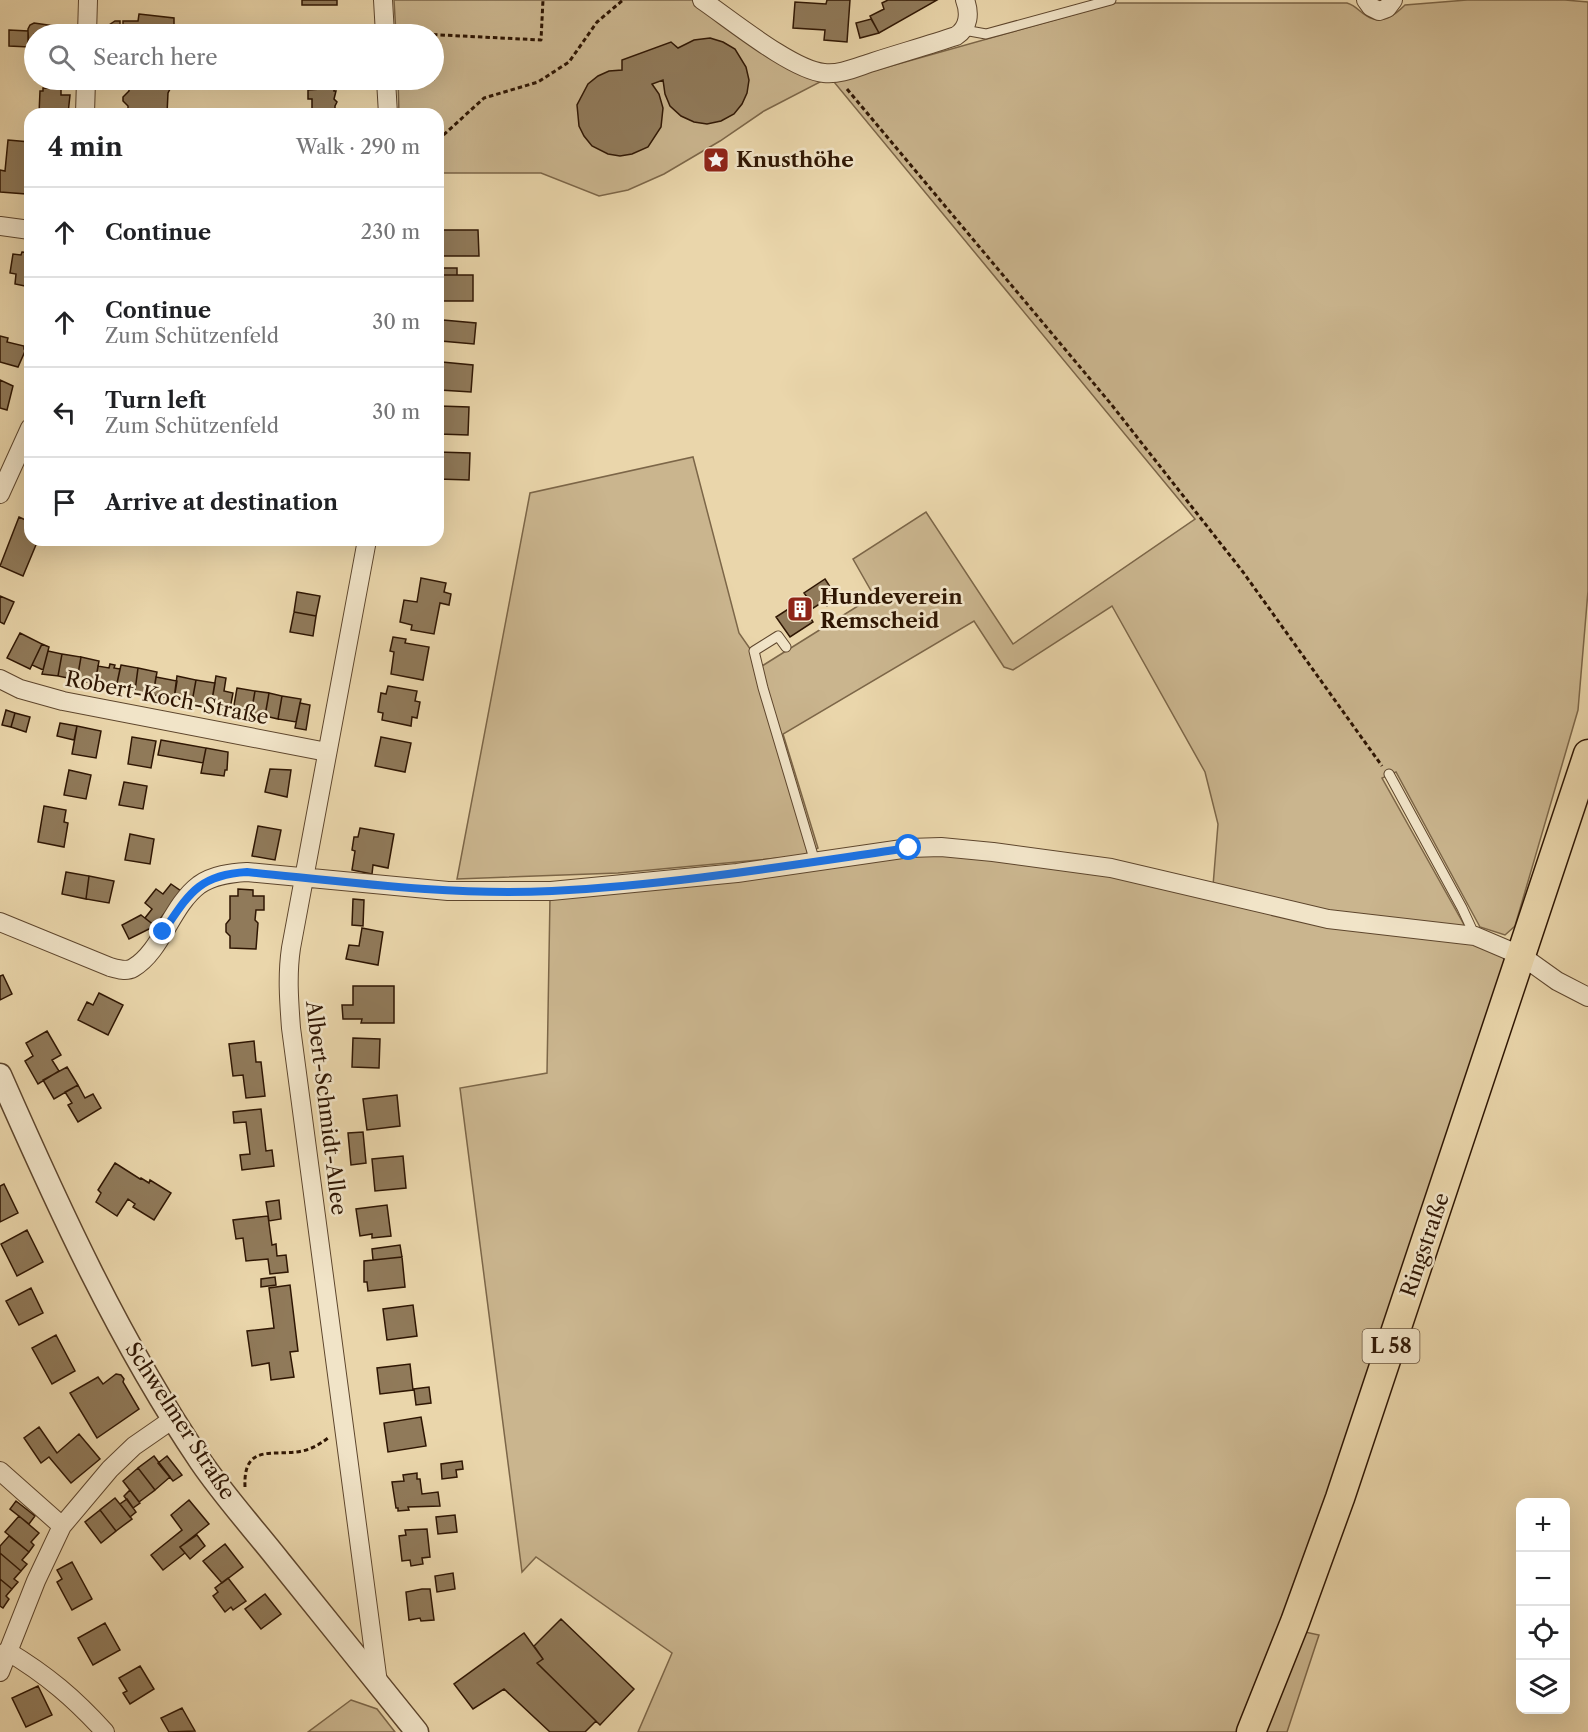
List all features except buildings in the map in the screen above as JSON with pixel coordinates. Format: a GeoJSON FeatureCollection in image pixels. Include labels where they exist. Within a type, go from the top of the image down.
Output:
{"type":"FeatureCollection","features":[{"type":"Feature","properties":{"kind":"main road","name":"Ringstraße"},"geometry":{"type":"LineString","coordinates":[[1251,1732],[1295,1622],[1340,1498],[1588,754]]}},
{"type":"Feature","properties":{"kind":"street"},"geometry":{"type":"LineString","coordinates":[[87,24],[88,0]]}},
{"type":"Feature","properties":{"kind":"street"},"geometry":{"type":"LineString","coordinates":[[383,0],[384,24]]}},
{"type":"Feature","properties":{"kind":"street"},"geometry":{"type":"LineString","coordinates":[[702,0],[792,62],[810,70],[834,73],[956,36],[964,30],[968,18],[965,0]]}},
{"type":"Feature","properties":{"kind":"street"},"geometry":{"type":"LineString","coordinates":[[1366,0],[1378,11],[1387,8],[1393,0]]}},
{"type":"Feature","properties":{"kind":"street"},"geometry":{"type":"LineString","coordinates":[[85,108],[86,90]]}},
{"type":"Feature","properties":{"kind":"street"},"geometry":{"type":"LineString","coordinates":[[387,90],[388,108]]}},
{"type":"Feature","properties":{"kind":"street"},"geometry":{"type":"LineString","coordinates":[[0,226],[24,229]]}},
{"type":"Feature","properties":{"kind":"street"},"geometry":{"type":"LineString","coordinates":[[0,494],[24,441]]}},
{"type":"Feature","properties":{"kind":"street","name":"Albert-Schmidt-Allee"},"geometry":{"type":"LineString","coordinates":[[366,546],[289,966],[289,992],[291,1028],[379,1684]]}},
{"type":"Feature","properties":{"kind":"street","name":"Robert-Koch-Straße"},"geometry":{"type":"LineString","coordinates":[[0,680],[20,689],[63,701],[327,752]]}},
{"type":"Feature","properties":{"kind":"street"},"geometry":{"type":"LineString","coordinates":[[0,922],[110,967],[124,970],[132,968],[150,952],[188,896],[200,884],[228,873],[247,872],[448,891],[551,891],[737,873],[909,848],[941,847],[1111,868],[1328,919],[1475,936],[1522,956],[1557,981],[1588,997]]}},
{"type":"Feature","properties":{"kind":"street","name":"Schwelmer Straße"},"geometry":{"type":"LineString","coordinates":[[0,1075],[88,1268],[123,1334],[173,1419],[202,1463],[237,1508],[417,1732]]}},
{"type":"Feature","properties":{"kind":"street"},"geometry":{"type":"LineString","coordinates":[[0,1671],[36,1581],[62,1526],[110,1469],[134,1446],[173,1419]]}},
{"type":"Feature","properties":{"kind":"street"},"geometry":{"type":"LineString","coordinates":[[0,1471],[62,1526]]}},
{"type":"Feature","properties":{"kind":"street"},"geometry":{"type":"LineString","coordinates":[[8,1651],[39,1671],[75,1700],[105,1732]]}},
{"type":"Feature","properties":{"kind":"lane"},"geometry":{"type":"LineString","coordinates":[[964,30],[986,34],[1111,0]]}},
{"type":"Feature","properties":{"kind":"lane"},"geometry":{"type":"LineString","coordinates":[[786,647],[778,636],[754,651],[762,688],[815,862]]}},
{"type":"Feature","properties":{"kind":"lane"},"geometry":{"type":"LineString","coordinates":[[1389,774],[1475,936]]}},
{"type":"Feature","properties":{"kind":"path"},"geometry":{"type":"LineString","coordinates":[[444,36],[541,40],[543,0]]}},
{"type":"Feature","properties":{"kind":"path"},"geometry":{"type":"LineString","coordinates":[[444,135],[484,98],[538,82],[569,62],[597,22],[623,0]]}},
{"type":"Feature","properties":{"kind":"path"},"geometry":{"type":"LineString","coordinates":[[834,73],[1112,404],[1243,572],[1389,774]]}},
{"type":"Feature","properties":{"kind":"path"},"geometry":{"type":"LineString","coordinates":[[237,1508],[246,1497],[246,1471],[253,1457],[259,1454],[300,1452],[345,1428]]}},
{"type":"Feature","properties":{"kind":"shaded area"},"geometry":{"type":"Polygon","coordinates":[[[394,0],[696,0],[822,81],[764,111],[720,141],[664,174],[628,190],[599,196],[541,173],[444,173],[444,108],[399,108],[398,90],[444,90],[444,24],[395,24],[394,0]]]}},
{"type":"Feature","properties":{"kind":"shaded area"},"geometry":{"type":"Polygon","coordinates":[[[1467,0],[1588,2],[1588,591],[1578,710],[1515,926],[1505,935],[1480,927],[1396,772],[1382,778],[1467,930],[1360,917],[1213,886],[1218,824],[1205,772],[1112,606],[1013,670],[1004,667],[974,621],[783,734],[818,848],[801,856],[618,873],[457,879],[530,493],[693,457],[739,633],[762,666],[874,596],[853,559],[926,512],[1013,644],[1195,519],[834,82],[1115,3],[1347,3],[1372,19],[1378,20],[1392,16],[1405,5],[1467,0]]]}},
{"type":"Feature","properties":{"kind":"shaded area"},"geometry":{"type":"Polygon","coordinates":[[[931,853],[1083,870],[1476,942],[1509,961],[1291,1607],[1241,1732],[638,1732],[672,1653],[536,1557],[522,1572],[460,1088],[547,1073],[550,898],[931,853]]]}},
{"type":"Feature","properties":{"kind":"shaded area"},"geometry":{"type":"Polygon","coordinates":[[[1305,1632],[1319,1635],[1287,1732],[1263,1732],[1305,1632]]]}},
{"type":"Feature","properties":{"kind":"shaded area"},"geometry":{"type":"Polygon","coordinates":[[[351,1700],[377,1709],[395,1732],[308,1732],[351,1700]]]}},
{"type":"Feature","properties":{"kind":"place","name":"Knusthöhe"},"geometry":{"type":"Point","coordinates":[716,160]}},
{"type":"Feature","properties":{"kind":"place","name":"Hundeverein Remscheid"},"geometry":{"type":"Point","coordinates":[800,609]}},
{"type":"Feature","properties":{"kind":"route"},"geometry":{"type":"LineString","coordinates":[[163,932],[188,896],[200,884],[228,873],[247,872],[448,891],[551,891],[737,873],[909,848]]}}]}
